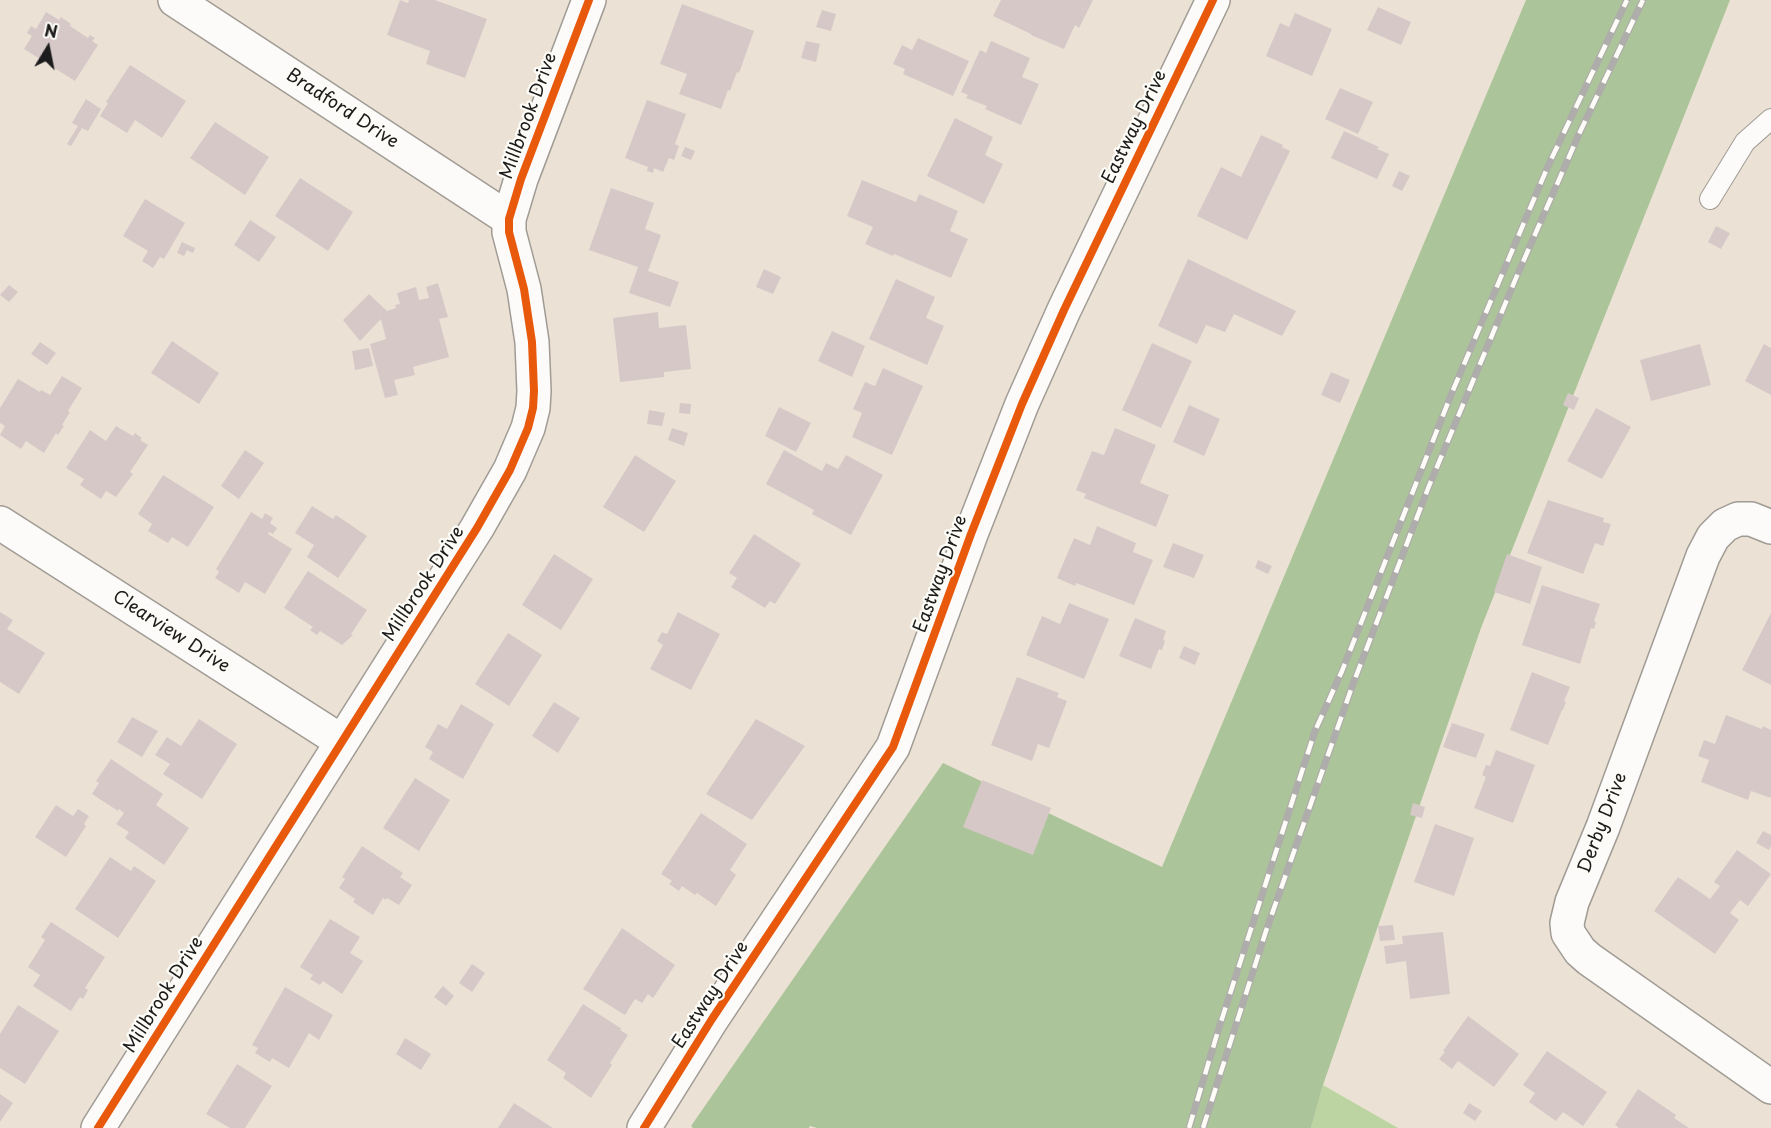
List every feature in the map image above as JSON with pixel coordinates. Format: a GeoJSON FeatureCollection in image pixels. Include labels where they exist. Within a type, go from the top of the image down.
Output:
{"type":"FeatureCollection","features":[{"type":"Feature","properties":{"kind":"street","name":"Bradford Drive"},"geometry":{"type":"LineString","coordinates":[[175,0],[509,219]]}},
{"type":"Feature","properties":{"kind":"street","name":"Millbrook Drive"},"geometry":{"type":"LineString","coordinates":[[98,1128],[477,528],[510,470],[528,428],[534,392],[532,342],[524,289],[509,232],[509,219],[521,179],[589,0]]}},
{"type":"Feature","properties":{"kind":"street","name":"Eastway Drive"},"geometry":{"type":"LineString","coordinates":[[644,1128],[712,1018],[893,747],[967,545],[1022,404],[1064,310],[1213,0]]}},
{"type":"Feature","properties":{"kind":"street","name":"Derby Drive"},"geometry":{"type":"LineString","coordinates":[[1771,527],[1750,519],[1738,519],[1725,525],[1713,537],[1703,556],[1603,827],[1572,902],[1567,923],[1568,933],[1580,951],[1589,959],[1771,1087]]}},
{"type":"Feature","properties":{"kind":"street","name":"Clearview Drive"},"geometry":{"type":"LineString","coordinates":[[0,523],[341,741]]}},
{"type":"Feature","properties":{"kind":"lane"},"geometry":{"type":"LineString","coordinates":[[1710,199],[1745,142],[1771,119]]}},
{"type":"Feature","properties":{"kind":"green space"},"geometry":{"type":"Polygon","coordinates":[[[1526,0],[1730,0],[1481,628],[1323,1085],[1311,1128],[817,1128],[810,1126],[809,1128],[693,1128],[691,1126],[943,763],[1162,867],[1526,0]]]}},
{"type":"Feature","properties":{"kind":"green space"},"geometry":{"type":"Polygon","coordinates":[[[1323,1085],[1398,1128],[1311,1128],[1323,1085]]]}},
{"type":"Feature","properties":{"kind":"building"},"geometry":{"type":"Polygon","coordinates":[[[400,0],[408,3],[409,0],[435,0],[487,19],[465,78],[426,64],[430,51],[387,35],[400,0]]]}},
{"type":"Feature","properties":{"kind":"building"},"geometry":{"type":"Polygon","coordinates":[[[1001,0],[1093,0],[1079,28],[1075,25],[1064,49],[993,16],[1001,0]]]}},
{"type":"Feature","properties":{"kind":"building"},"geometry":{"type":"Polygon","coordinates":[[[682,4],[754,31],[739,73],[737,72],[730,91],[728,90],[721,109],[679,94],[687,74],[660,64],[682,4]]]}},
{"type":"Feature","properties":{"kind":"building"},"geometry":{"type":"Polygon","coordinates":[[[1378,7],[1411,22],[1401,45],[1367,30],[1378,7]]]}},
{"type":"Feature","properties":{"kind":"building"},"geometry":{"type":"Polygon","coordinates":[[[822,10],[836,14],[831,31],[816,27],[822,10]]]}},
{"type":"Feature","properties":{"kind":"building"},"geometry":{"type":"Polygon","coordinates":[[[46,12],[59,20],[61,17],[88,38],[90,35],[95,38],[92,41],[98,45],[75,81],[24,49],[32,36],[27,33],[31,26],[36,29],[46,12]]]}},
{"type":"Feature","properties":{"kind":"building"},"geometry":{"type":"Polygon","coordinates":[[[1295,13],[1332,29],[1312,76],[1266,56],[1280,23],[1289,27],[1295,13]]]}},
{"type":"Feature","properties":{"kind":"building"},"geometry":{"type":"Polygon","coordinates":[[[918,38],[969,61],[953,96],[903,74],[905,69],[893,64],[902,45],[912,50],[918,38]]]}},
{"type":"Feature","properties":{"kind":"building"},"geometry":{"type":"Polygon","coordinates":[[[806,41],[820,44],[816,62],[801,58],[806,41]]]}},
{"type":"Feature","properties":{"kind":"building"},"geometry":{"type":"Polygon","coordinates":[[[991,41],[1030,58],[1022,77],[1039,84],[1021,125],[985,109],[987,106],[966,98],[968,95],[961,92],[980,50],[986,53],[991,41]]]}},
{"type":"Feature","properties":{"kind":"building"},"geometry":{"type":"Polygon","coordinates":[[[130,65],[186,101],[162,138],[135,120],[127,133],[100,116],[108,103],[106,102],[130,65]]]}},
{"type":"Feature","properties":{"kind":"building"},"geometry":{"type":"Polygon","coordinates":[[[1340,88],[1373,102],[1358,134],[1325,119],[1340,88]]]}},
{"type":"Feature","properties":{"kind":"building"},"geometry":{"type":"Polygon","coordinates":[[[86,99],[101,109],[88,131],[82,128],[71,146],[67,144],[78,126],[72,123],[86,99]]]}},
{"type":"Feature","properties":{"kind":"building"},"geometry":{"type":"Polygon","coordinates":[[[647,100],[686,114],[675,144],[679,146],[674,160],[669,158],[663,172],[654,168],[653,173],[647,171],[648,167],[625,158],[647,100]]]}},
{"type":"Feature","properties":{"kind":"building"},"geometry":{"type":"Polygon","coordinates":[[[955,118],[993,137],[985,155],[1003,164],[984,204],[927,176],[955,118]]]}},
{"type":"Feature","properties":{"kind":"building"},"geometry":{"type":"Polygon","coordinates":[[[215,122],[269,157],[245,195],[190,158],[215,122]]]}},
{"type":"Feature","properties":{"kind":"building"},"geometry":{"type":"Polygon","coordinates":[[[1344,131],[1389,154],[1377,179],[1331,158],[1344,131]]]}},
{"type":"Feature","properties":{"kind":"building"},"geometry":{"type":"Polygon","coordinates":[[[1261,135],[1283,145],[1282,147],[1290,151],[1247,240],[1197,216],[1221,167],[1241,177],[1261,135]]]}},
{"type":"Feature","properties":{"kind":"building"},"geometry":{"type":"Polygon","coordinates":[[[685,147],[695,151],[691,160],[681,156],[685,147]]]}},
{"type":"Feature","properties":{"kind":"building"},"geometry":{"type":"Polygon","coordinates":[[[1399,171],[1410,176],[1402,191],[1392,186],[1399,171]]]}},
{"type":"Feature","properties":{"kind":"building"},"geometry":{"type":"Polygon","coordinates":[[[300,178],[353,212],[328,251],[275,216],[300,178]]]}},
{"type":"Feature","properties":{"kind":"building"},"geometry":{"type":"Polygon","coordinates":[[[862,180],[916,202],[919,194],[958,211],[950,231],[968,239],[951,278],[865,244],[873,227],[847,216],[862,180]]]}},
{"type":"Feature","properties":{"kind":"building"},"geometry":{"type":"Polygon","coordinates":[[[611,188],[654,203],[645,229],[661,235],[648,271],[679,282],[670,307],[629,293],[638,267],[589,250],[611,188]]]}},
{"type":"Feature","properties":{"kind":"building"},"geometry":{"type":"Polygon","coordinates":[[[145,199],[185,223],[164,259],[160,257],[153,268],[142,261],[148,251],[123,236],[145,199]]]}},
{"type":"Feature","properties":{"kind":"building"},"geometry":{"type":"Polygon","coordinates":[[[250,220],[276,237],[259,262],[234,245],[250,220]]]}},
{"type":"Feature","properties":{"kind":"building"},"geometry":{"type":"Polygon","coordinates":[[[1716,226],[1730,233],[1721,249],[1708,242],[1716,226]]]}},
{"type":"Feature","properties":{"kind":"building"},"geometry":{"type":"Polygon","coordinates":[[[182,242],[195,248],[193,253],[187,250],[184,256],[177,253],[182,242]]]}},
{"type":"Feature","properties":{"kind":"building"},"geometry":{"type":"Polygon","coordinates":[[[1188,259],[1296,311],[1282,336],[1234,314],[1225,332],[1206,325],[1197,344],[1158,326],[1188,259]]]}},
{"type":"Feature","properties":{"kind":"building"},"geometry":{"type":"Polygon","coordinates":[[[764,269],[781,277],[773,294],[756,287],[764,269]]]}},
{"type":"Feature","properties":{"kind":"building"},"geometry":{"type":"Polygon","coordinates":[[[896,279],[935,297],[926,318],[944,326],[927,365],[869,339],[896,279]]]}},
{"type":"Feature","properties":{"kind":"building"},"geometry":{"type":"Polygon","coordinates":[[[438,283],[448,317],[439,319],[449,357],[413,367],[415,375],[394,380],[398,395],[385,398],[370,344],[386,339],[381,319],[360,341],[343,320],[369,294],[387,311],[400,304],[397,293],[416,287],[419,300],[429,298],[426,287],[438,283]]]}},
{"type":"Feature","properties":{"kind":"building"},"geometry":{"type":"Polygon","coordinates":[[[9,285],[18,292],[9,302],[0,295],[9,285]]]}},
{"type":"Feature","properties":{"kind":"building"},"geometry":{"type":"Polygon","coordinates":[[[658,312],[659,328],[686,325],[691,369],[664,372],[664,377],[620,382],[613,318],[658,312]]]}},
{"type":"Feature","properties":{"kind":"building"},"geometry":{"type":"Polygon","coordinates":[[[832,331],[865,346],[852,377],[818,361],[832,331]]]}},
{"type":"Feature","properties":{"kind":"building"},"geometry":{"type":"Polygon","coordinates":[[[172,341],[219,373],[199,404],[151,373],[172,341]]]}},
{"type":"Feature","properties":{"kind":"building"},"geometry":{"type":"Polygon","coordinates":[[[40,342],[56,353],[47,365],[31,354],[40,342]]]}},
{"type":"Feature","properties":{"kind":"building"},"geometry":{"type":"Polygon","coordinates":[[[1152,343],[1192,361],[1161,428],[1122,410],[1152,343]]]}},
{"type":"Feature","properties":{"kind":"building"},"geometry":{"type":"Polygon","coordinates":[[[1700,344],[1711,385],[1651,401],[1640,360],[1700,344]]]}},
{"type":"Feature","properties":{"kind":"building"},"geometry":{"type":"Polygon","coordinates":[[[1764,344],[1771,348],[1771,395],[1745,381],[1764,344]]]}},
{"type":"Feature","properties":{"kind":"building"},"geometry":{"type":"Polygon","coordinates":[[[369,348],[373,366],[355,370],[352,351],[369,348]]]}},
{"type":"Feature","properties":{"kind":"building"},"geometry":{"type":"Polygon","coordinates":[[[883,368],[923,386],[892,455],[852,437],[862,413],[853,409],[865,382],[875,386],[883,368]]]}},
{"type":"Feature","properties":{"kind":"building"},"geometry":{"type":"Polygon","coordinates":[[[1331,372],[1350,380],[1340,403],[1321,395],[1331,372]]]}},
{"type":"Feature","properties":{"kind":"building"},"geometry":{"type":"Polygon","coordinates":[[[62,376],[82,388],[68,411],[70,412],[62,425],[64,426],[58,435],[56,433],[44,453],[26,441],[21,449],[0,435],[5,426],[0,423],[0,408],[18,379],[50,395],[62,376]]]}},
{"type":"Feature","properties":{"kind":"building"},"geometry":{"type":"Polygon","coordinates":[[[1568,393],[1579,398],[1574,410],[1563,405],[1568,393]]]}},
{"type":"Feature","properties":{"kind":"building"},"geometry":{"type":"Polygon","coordinates":[[[680,403],[691,404],[690,414],[679,413],[680,403]]]}},
{"type":"Feature","properties":{"kind":"building"},"geometry":{"type":"Polygon","coordinates":[[[1189,405],[1220,419],[1204,456],[1173,442],[1189,405]]]}},
{"type":"Feature","properties":{"kind":"building"},"geometry":{"type":"Polygon","coordinates":[[[779,407],[811,423],[796,452],[765,436],[779,407]]]}},
{"type":"Feature","properties":{"kind":"building"},"geometry":{"type":"Polygon","coordinates":[[[1596,408],[1631,427],[1602,479],[1567,461],[1596,408]]]}},
{"type":"Feature","properties":{"kind":"building"},"geometry":{"type":"Polygon","coordinates":[[[649,410],[665,413],[662,426],[647,424],[649,410]]]}},
{"type":"Feature","properties":{"kind":"building"},"geometry":{"type":"Polygon","coordinates":[[[116,426],[133,436],[135,433],[148,445],[130,472],[133,474],[116,497],[106,491],[101,499],[80,485],[84,479],[66,468],[90,430],[106,441],[116,426]]]}},
{"type":"Feature","properties":{"kind":"building"},"geometry":{"type":"Polygon","coordinates":[[[672,428],[688,433],[684,446],[668,440],[672,428]]]}},
{"type":"Feature","properties":{"kind":"building"},"geometry":{"type":"Polygon","coordinates":[[[1115,428],[1156,445],[1140,483],[1169,495],[1156,527],[1084,498],[1086,494],[1076,490],[1092,451],[1104,455],[1115,428]]]}},
{"type":"Feature","properties":{"kind":"building"},"geometry":{"type":"Polygon","coordinates":[[[245,450],[264,463],[239,499],[221,486],[245,450]]]}},
{"type":"Feature","properties":{"kind":"building"},"geometry":{"type":"Polygon","coordinates":[[[784,450],[822,471],[826,463],[838,469],[846,455],[883,475],[851,535],[812,514],[814,510],[766,484],[784,450]]]}},
{"type":"Feature","properties":{"kind":"building"},"geometry":{"type":"Polygon","coordinates":[[[635,455],[676,481],[644,532],[603,507],[635,455]]]}},
{"type":"Feature","properties":{"kind":"building"},"geometry":{"type":"Polygon","coordinates":[[[163,475],[214,507],[188,547],[172,537],[168,543],[148,531],[152,524],[138,514],[163,475]]]}},
{"type":"Feature","properties":{"kind":"building"},"geometry":{"type":"Polygon","coordinates":[[[1548,500],[1604,518],[1603,522],[1611,524],[1603,546],[1595,543],[1583,574],[1527,553],[1548,500]]]}},
{"type":"Feature","properties":{"kind":"building"},"geometry":{"type":"Polygon","coordinates":[[[312,506],[333,519],[336,515],[367,536],[338,578],[307,557],[314,545],[295,533],[312,506]]]}},
{"type":"Feature","properties":{"kind":"building"},"geometry":{"type":"Polygon","coordinates":[[[251,512],[262,519],[265,513],[273,518],[270,523],[277,528],[273,534],[269,532],[268,534],[292,549],[265,594],[245,582],[239,593],[215,578],[219,572],[216,569],[251,512]]]}},
{"type":"Feature","properties":{"kind":"building"},"geometry":{"type":"Polygon","coordinates":[[[1097,526],[1136,543],[1133,552],[1153,560],[1134,605],[1057,578],[1074,538],[1090,545],[1097,526]]]}},
{"type":"Feature","properties":{"kind":"building"},"geometry":{"type":"Polygon","coordinates":[[[754,534],[801,564],[775,604],[770,601],[765,608],[731,587],[737,578],[729,573],[754,534]]]}},
{"type":"Feature","properties":{"kind":"building"},"geometry":{"type":"Polygon","coordinates":[[[1173,543],[1204,555],[1194,578],[1163,567],[1173,543]]]}},
{"type":"Feature","properties":{"kind":"building"},"geometry":{"type":"Polygon","coordinates":[[[554,554],[593,579],[561,630],[522,605],[554,554]]]}},
{"type":"Feature","properties":{"kind":"building"},"geometry":{"type":"Polygon","coordinates":[[[1507,554],[1542,567],[1530,604],[1494,592],[1507,554]]]}},
{"type":"Feature","properties":{"kind":"building"},"geometry":{"type":"Polygon","coordinates":[[[1258,560],[1272,566],[1268,574],[1255,568],[1258,560]]]}},
{"type":"Feature","properties":{"kind":"building"},"geometry":{"type":"Polygon","coordinates":[[[308,571],[367,610],[351,634],[353,635],[342,645],[320,631],[317,635],[310,630],[313,627],[284,608],[308,571]]]}},
{"type":"Feature","properties":{"kind":"building"},"geometry":{"type":"Polygon","coordinates":[[[1542,585],[1600,604],[1594,621],[1596,622],[1594,629],[1591,628],[1580,664],[1522,645],[1542,585]]]}},
{"type":"Feature","properties":{"kind":"building"},"geometry":{"type":"Polygon","coordinates":[[[1069,603],[1109,619],[1084,679],[1026,655],[1042,616],[1060,624],[1069,603]]]}},
{"type":"Feature","properties":{"kind":"building"},"geometry":{"type":"Polygon","coordinates":[[[0,612],[13,620],[7,629],[45,653],[19,694],[0,682],[0,612]]]}},
{"type":"Feature","properties":{"kind":"building"},"geometry":{"type":"Polygon","coordinates":[[[678,612],[720,634],[691,690],[650,669],[663,645],[657,641],[662,632],[667,634],[678,612]]]}},
{"type":"Feature","properties":{"kind":"building"},"geometry":{"type":"Polygon","coordinates":[[[1771,613],[1771,685],[1742,670],[1771,613]]]}},
{"type":"Feature","properties":{"kind":"building"},"geometry":{"type":"Polygon","coordinates":[[[1135,618],[1166,631],[1162,650],[1159,649],[1151,669],[1119,656],[1135,618]]]}},
{"type":"Feature","properties":{"kind":"building"},"geometry":{"type":"Polygon","coordinates":[[[508,633],[542,655],[509,706],[475,684],[508,633]]]}},
{"type":"Feature","properties":{"kind":"building"},"geometry":{"type":"Polygon","coordinates":[[[1184,646],[1200,653],[1195,665],[1179,658],[1184,646]]]}},
{"type":"Feature","properties":{"kind":"building"},"geometry":{"type":"Polygon","coordinates":[[[1532,672],[1570,687],[1548,745],[1510,730],[1532,672]]]}},
{"type":"Feature","properties":{"kind":"building"},"geometry":{"type":"Polygon","coordinates":[[[1017,677],[1059,693],[1057,697],[1067,701],[1049,748],[1038,744],[1032,761],[991,745],[1017,677]]]}},
{"type":"Feature","properties":{"kind":"building"},"geometry":{"type":"Polygon","coordinates":[[[554,702],[580,718],[558,753],[532,736],[554,702]]]}},
{"type":"Feature","properties":{"kind":"building"},"geometry":{"type":"Polygon","coordinates":[[[461,704],[494,724],[463,779],[429,759],[433,752],[425,747],[438,724],[447,729],[461,704]]]}},
{"type":"Feature","properties":{"kind":"building"},"geometry":{"type":"Polygon","coordinates":[[[1726,715],[1762,729],[1763,726],[1771,730],[1771,798],[1751,791],[1748,800],[1701,782],[1709,760],[1698,756],[1704,740],[1715,744],[1726,715]]]}},
{"type":"Feature","properties":{"kind":"building"},"geometry":{"type":"Polygon","coordinates":[[[132,717],[158,731],[142,757],[117,742],[132,717]]]}},
{"type":"Feature","properties":{"kind":"building"},"geometry":{"type":"Polygon","coordinates":[[[199,719],[237,744],[202,799],[163,774],[170,764],[155,755],[167,737],[181,746],[199,719]]]}},
{"type":"Feature","properties":{"kind":"building"},"geometry":{"type":"Polygon","coordinates":[[[756,719],[805,746],[752,820],[706,794],[756,719]]]}},
{"type":"Feature","properties":{"kind":"building"},"geometry":{"type":"Polygon","coordinates":[[[1452,723],[1485,734],[1476,758],[1443,747],[1452,723]]]}},
{"type":"Feature","properties":{"kind":"building"},"geometry":{"type":"Polygon","coordinates":[[[1496,750],[1535,765],[1513,823],[1474,808],[1486,777],[1482,775],[1486,765],[1490,766],[1496,750]]]}},
{"type":"Feature","properties":{"kind":"building"},"geometry":{"type":"Polygon","coordinates":[[[111,759],[163,794],[156,805],[189,828],[164,865],[125,838],[129,832],[116,824],[124,813],[92,794],[99,783],[96,781],[111,759]]]}},
{"type":"Feature","properties":{"kind":"building"},"geometry":{"type":"Polygon","coordinates":[[[415,778],[450,800],[419,851],[383,828],[415,778]]]}},
{"type":"Feature","properties":{"kind":"building"},"geometry":{"type":"Polygon","coordinates":[[[982,780],[1051,808],[1033,855],[963,827],[982,780]]]}},
{"type":"Feature","properties":{"kind":"building"},"geometry":{"type":"Polygon","coordinates":[[[1413,803],[1425,807],[1422,818],[1410,815],[1413,803]]]}},
{"type":"Feature","properties":{"kind":"building"},"geometry":{"type":"Polygon","coordinates":[[[56,805],[73,816],[78,809],[89,816],[84,824],[86,826],[66,857],[35,837],[56,805]]]}},
{"type":"Feature","properties":{"kind":"building"},"geometry":{"type":"Polygon","coordinates":[[[701,813],[747,844],[730,870],[736,875],[716,906],[682,886],[679,891],[669,884],[672,881],[661,874],[701,813]]]}},
{"type":"Feature","properties":{"kind":"building"},"geometry":{"type":"Polygon","coordinates":[[[1435,824],[1474,838],[1454,896],[1414,882],[1435,824]]]}},
{"type":"Feature","properties":{"kind":"building"},"geometry":{"type":"Polygon","coordinates":[[[1763,831],[1771,835],[1769,850],[1756,843],[1763,831]]]}},
{"type":"Feature","properties":{"kind":"building"},"geometry":{"type":"Polygon","coordinates":[[[362,846],[403,873],[400,877],[412,885],[399,905],[383,898],[373,915],[353,902],[355,899],[339,888],[345,879],[342,877],[362,846]]]}},
{"type":"Feature","properties":{"kind":"building"},"geometry":{"type":"Polygon","coordinates":[[[1737,850],[1771,874],[1748,906],[1740,900],[1730,913],[1739,920],[1715,954],[1654,911],[1678,877],[1710,899],[1720,886],[1714,882],[1737,850]]]}},
{"type":"Feature","properties":{"kind":"building"},"geometry":{"type":"Polygon","coordinates":[[[110,857],[131,871],[134,866],[156,881],[118,938],[75,909],[110,857]]]}},
{"type":"Feature","properties":{"kind":"building"},"geometry":{"type":"Polygon","coordinates":[[[330,919],[360,937],[350,953],[363,961],[342,994],[323,981],[320,985],[310,979],[313,975],[300,967],[330,919]]]}},
{"type":"Feature","properties":{"kind":"building"},"geometry":{"type":"Polygon","coordinates":[[[51,922],[105,957],[85,988],[88,990],[83,999],[80,997],[71,1011],[33,986],[40,975],[28,967],[45,940],[41,937],[51,922]]]}},
{"type":"Feature","properties":{"kind":"building"},"geometry":{"type":"Polygon","coordinates":[[[1393,925],[1395,940],[1380,941],[1378,926],[1393,925]]]}},
{"type":"Feature","properties":{"kind":"building"},"geometry":{"type":"Polygon","coordinates":[[[622,928],[675,965],[653,998],[648,994],[642,1003],[635,999],[625,1015],[583,989],[622,928]]]}},
{"type":"Feature","properties":{"kind":"building"},"geometry":{"type":"Polygon","coordinates":[[[1443,932],[1450,994],[1410,999],[1406,961],[1386,964],[1384,946],[1403,944],[1402,936],[1443,932]]]}},
{"type":"Feature","properties":{"kind":"building"},"geometry":{"type":"Polygon","coordinates":[[[472,964],[485,973],[472,992],[459,983],[472,964]]]}},
{"type":"Feature","properties":{"kind":"building"},"geometry":{"type":"Polygon","coordinates":[[[443,986],[454,996],[446,1006],[434,997],[443,986]]]}},
{"type":"Feature","properties":{"kind":"building"},"geometry":{"type":"Polygon","coordinates":[[[285,987],[333,1015],[319,1040],[309,1033],[289,1068],[272,1058],[270,1062],[255,1053],[258,1048],[252,1045],[285,987]]]}},
{"type":"Feature","properties":{"kind":"building"},"geometry":{"type":"Polygon","coordinates":[[[583,1004],[628,1035],[591,1098],[563,1078],[566,1073],[547,1060],[583,1004]]]}},
{"type":"Feature","properties":{"kind":"building"},"geometry":{"type":"Polygon","coordinates":[[[18,1005],[59,1031],[25,1084],[0,1068],[0,1034],[18,1005]]]}},
{"type":"Feature","properties":{"kind":"building"},"geometry":{"type":"Polygon","coordinates":[[[1468,1016],[1519,1054],[1494,1087],[1458,1061],[1452,1069],[1439,1059],[1468,1016]]]}},
{"type":"Feature","properties":{"kind":"building"},"geometry":{"type":"Polygon","coordinates":[[[405,1038],[431,1054],[421,1070],[396,1054],[405,1038]]]}},
{"type":"Feature","properties":{"kind":"building"},"geometry":{"type":"Polygon","coordinates":[[[1547,1051],[1607,1092],[1583,1126],[1563,1112],[1556,1121],[1529,1102],[1535,1093],[1523,1085],[1547,1051]]]}},
{"type":"Feature","properties":{"kind":"building"},"geometry":{"type":"Polygon","coordinates":[[[237,1064],[272,1086],[245,1128],[230,1128],[206,1114],[237,1064]]]}},
{"type":"Feature","properties":{"kind":"building"},"geometry":{"type":"Polygon","coordinates":[[[1638,1089],[1676,1115],[1674,1118],[1689,1128],[1619,1128],[1615,1125],[1638,1089]]]}},
{"type":"Feature","properties":{"kind":"building"},"geometry":{"type":"Polygon","coordinates":[[[0,1094],[13,1103],[0,1122],[0,1094]]]}},
{"type":"Feature","properties":{"kind":"building"},"geometry":{"type":"Polygon","coordinates":[[[514,1103],[553,1128],[498,1128],[514,1103]]]}},
{"type":"Feature","properties":{"kind":"building"},"geometry":{"type":"Polygon","coordinates":[[[1469,1103],[1482,1111],[1475,1121],[1463,1113],[1469,1103]]]}},
{"type":"Feature","properties":{"kind":"railway"},"geometry":{"type":"LineString","coordinates":[[1189,1128],[1315,731],[1342,671],[1451,395],[1548,166],[1627,0]]}},
{"type":"Feature","properties":{"kind":"railway"},"geometry":{"type":"LineString","coordinates":[[1203,1128],[1266,931],[1353,684],[1429,486],[1579,134],[1643,0]]}},
{"type":"Feature","properties":{"kind":"cycle path"},"geometry":{"type":"LineString","coordinates":[[98,1128],[477,528],[510,470],[528,428],[534,391],[532,342],[524,289],[509,232],[509,219],[521,179],[589,0]]}},
{"type":"Feature","properties":{"kind":"cycle path"},"geometry":{"type":"LineString","coordinates":[[644,1128],[712,1019],[893,747],[971,534],[1022,404],[1064,310],[1213,0]]}}]}
